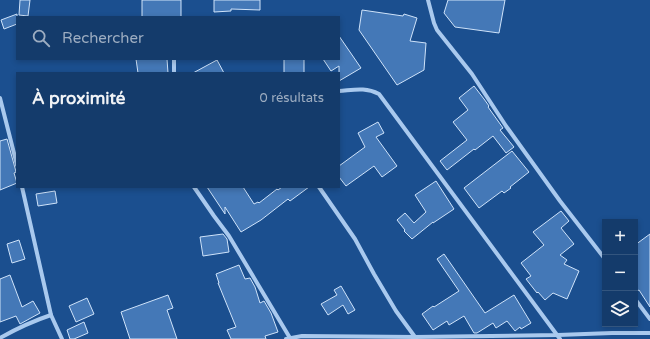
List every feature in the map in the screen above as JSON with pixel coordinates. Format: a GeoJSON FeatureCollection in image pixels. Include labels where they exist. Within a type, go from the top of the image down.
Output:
{"type":"FeatureCollection","features":[{"type":"Feature","properties":{"kind":"street"},"geometry":{"type":"LineString","coordinates":[[428,0],[437,30],[472,74],[506,126],[560,201],[602,255]]}},
{"type":"Feature","properties":{"kind":"street"},"geometry":{"type":"LineString","coordinates":[[174,60],[174,72]]}},
{"type":"Feature","properties":{"kind":"street"},"geometry":{"type":"LineString","coordinates":[[340,91],[364,89],[371,90],[379,94],[559,337]]}},
{"type":"Feature","properties":{"kind":"street"},"geometry":{"type":"LineString","coordinates":[[0,98],[16,161]]}},
{"type":"Feature","properties":{"kind":"street"},"geometry":{"type":"LineString","coordinates":[[22,188],[51,315],[62,339]]}},
{"type":"Feature","properties":{"kind":"street"},"geometry":{"type":"LineString","coordinates":[[195,188],[229,236],[288,339],[559,337],[612,333],[650,333]]}},
{"type":"Feature","properties":{"kind":"street"},"geometry":{"type":"LineString","coordinates":[[320,188],[355,239],[396,311],[416,338]]}},
{"type":"Feature","properties":{"kind":"street"},"geometry":{"type":"LineString","coordinates":[[638,303],[650,320]]}},
{"type":"Feature","properties":{"kind":"street"},"geometry":{"type":"LineString","coordinates":[[0,338],[36,320],[51,315]]}},
{"type":"Feature","properties":{"kind":"building"},"geometry":{"type":"Polygon","coordinates":[[[20,0],[30,0],[28,16],[19,15],[20,0]]]}},
{"type":"Feature","properties":{"kind":"building"},"geometry":{"type":"Polygon","coordinates":[[[142,0],[181,0],[181,16],[142,16],[142,0]]]}},
{"type":"Feature","properties":{"kind":"building"},"geometry":{"type":"Polygon","coordinates":[[[214,0],[260,0],[260,10],[231,9],[231,11],[214,12],[214,0]]]}},
{"type":"Feature","properties":{"kind":"building"},"geometry":{"type":"Polygon","coordinates":[[[448,0],[505,0],[499,33],[455,27],[444,13],[448,0]]]}},
{"type":"Feature","properties":{"kind":"building"},"geometry":{"type":"Polygon","coordinates":[[[362,10],[403,16],[404,14],[417,18],[410,41],[426,43],[424,70],[397,85],[359,30],[362,10]]]}},
{"type":"Feature","properties":{"kind":"building"},"geometry":{"type":"Polygon","coordinates":[[[17,14],[16,24],[4,29],[1,20],[17,14]]]}},
{"type":"Feature","properties":{"kind":"building"},"geometry":{"type":"Polygon","coordinates":[[[340,37],[361,68],[340,80],[339,66],[331,71],[324,60],[340,60],[340,37]]]}},
{"type":"Feature","properties":{"kind":"building"},"geometry":{"type":"Polygon","coordinates":[[[136,60],[167,60],[168,72],[138,72],[136,60]]]}},
{"type":"Feature","properties":{"kind":"building"},"geometry":{"type":"Polygon","coordinates":[[[217,60],[223,72],[195,72],[217,60]]]}},
{"type":"Feature","properties":{"kind":"building"},"geometry":{"type":"Polygon","coordinates":[[[284,60],[304,60],[304,72],[284,72],[284,60]]]}},
{"type":"Feature","properties":{"kind":"building"},"geometry":{"type":"Polygon","coordinates":[[[474,86],[503,128],[500,130],[514,147],[506,153],[493,136],[447,170],[440,161],[467,140],[453,122],[468,110],[459,98],[474,86]]]}},
{"type":"Feature","properties":{"kind":"building"},"geometry":{"type":"Polygon","coordinates":[[[378,122],[384,133],[376,137],[397,166],[382,177],[374,166],[346,186],[340,178],[340,165],[365,147],[358,133],[378,122]]]}},
{"type":"Feature","properties":{"kind":"building"},"geometry":{"type":"Polygon","coordinates":[[[7,139],[16,172],[14,173],[16,183],[0,190],[0,141],[7,139]]]}},
{"type":"Feature","properties":{"kind":"building"},"geometry":{"type":"Polygon","coordinates":[[[512,151],[529,172],[510,187],[511,188],[504,193],[502,191],[479,208],[464,188],[512,151]]]}},
{"type":"Feature","properties":{"kind":"building"},"geometry":{"type":"Polygon","coordinates":[[[436,181],[454,209],[433,222],[412,239],[404,231],[405,230],[397,220],[405,213],[414,223],[426,212],[415,195],[436,181]]]}},
{"type":"Feature","properties":{"kind":"building"},"geometry":{"type":"Polygon","coordinates":[[[208,188],[244,188],[254,204],[259,203],[277,189],[308,188],[290,201],[288,199],[261,220],[241,232],[225,207],[225,214],[208,188]]]}},
{"type":"Feature","properties":{"kind":"building"},"geometry":{"type":"Polygon","coordinates":[[[55,191],[57,203],[38,206],[36,194],[55,191]]]}},
{"type":"Feature","properties":{"kind":"building"},"geometry":{"type":"Polygon","coordinates":[[[561,211],[569,221],[561,228],[574,244],[560,255],[567,260],[564,264],[579,271],[567,299],[553,293],[545,300],[538,292],[537,293],[526,279],[531,276],[521,263],[544,245],[533,232],[561,211]]]}},
{"type":"Feature","properties":{"kind":"building"},"geometry":{"type":"Polygon","coordinates":[[[223,234],[227,239],[229,252],[203,256],[200,237],[223,234]]]}},
{"type":"Feature","properties":{"kind":"building"},"geometry":{"type":"Polygon","coordinates":[[[650,234],[650,307],[638,290],[638,243],[650,234]]]}},
{"type":"Feature","properties":{"kind":"building"},"geometry":{"type":"Polygon","coordinates":[[[19,240],[25,259],[12,263],[7,244],[19,240]]]}},
{"type":"Feature","properties":{"kind":"building"},"geometry":{"type":"Polygon","coordinates":[[[444,254],[485,313],[514,295],[531,323],[521,329],[520,327],[515,331],[507,321],[496,328],[493,323],[477,333],[474,333],[464,316],[449,325],[447,321],[433,330],[422,314],[459,291],[437,259],[444,254]]]}},
{"type":"Feature","properties":{"kind":"building"},"geometry":{"type":"Polygon","coordinates":[[[239,265],[245,279],[250,278],[255,287],[260,303],[264,301],[271,313],[278,332],[265,336],[266,339],[231,339],[227,330],[236,327],[218,283],[216,274],[239,265]]]}},
{"type":"Feature","properties":{"kind":"building"},"geometry":{"type":"Polygon","coordinates":[[[10,275],[22,307],[33,301],[40,313],[20,324],[16,316],[0,322],[0,279],[10,275]]]}},
{"type":"Feature","properties":{"kind":"building"},"geometry":{"type":"Polygon","coordinates":[[[341,286],[355,310],[348,314],[343,305],[328,315],[321,304],[337,295],[334,290],[341,286]]]}},
{"type":"Feature","properties":{"kind":"building"},"geometry":{"type":"Polygon","coordinates":[[[168,295],[173,308],[167,310],[177,339],[130,339],[121,312],[168,295]]]}},
{"type":"Feature","properties":{"kind":"building"},"geometry":{"type":"Polygon","coordinates":[[[87,298],[94,314],[76,322],[69,306],[87,298]]]}},
{"type":"Feature","properties":{"kind":"building"},"geometry":{"type":"Polygon","coordinates":[[[84,322],[88,333],[74,339],[70,339],[67,330],[84,322]]]}}]}
